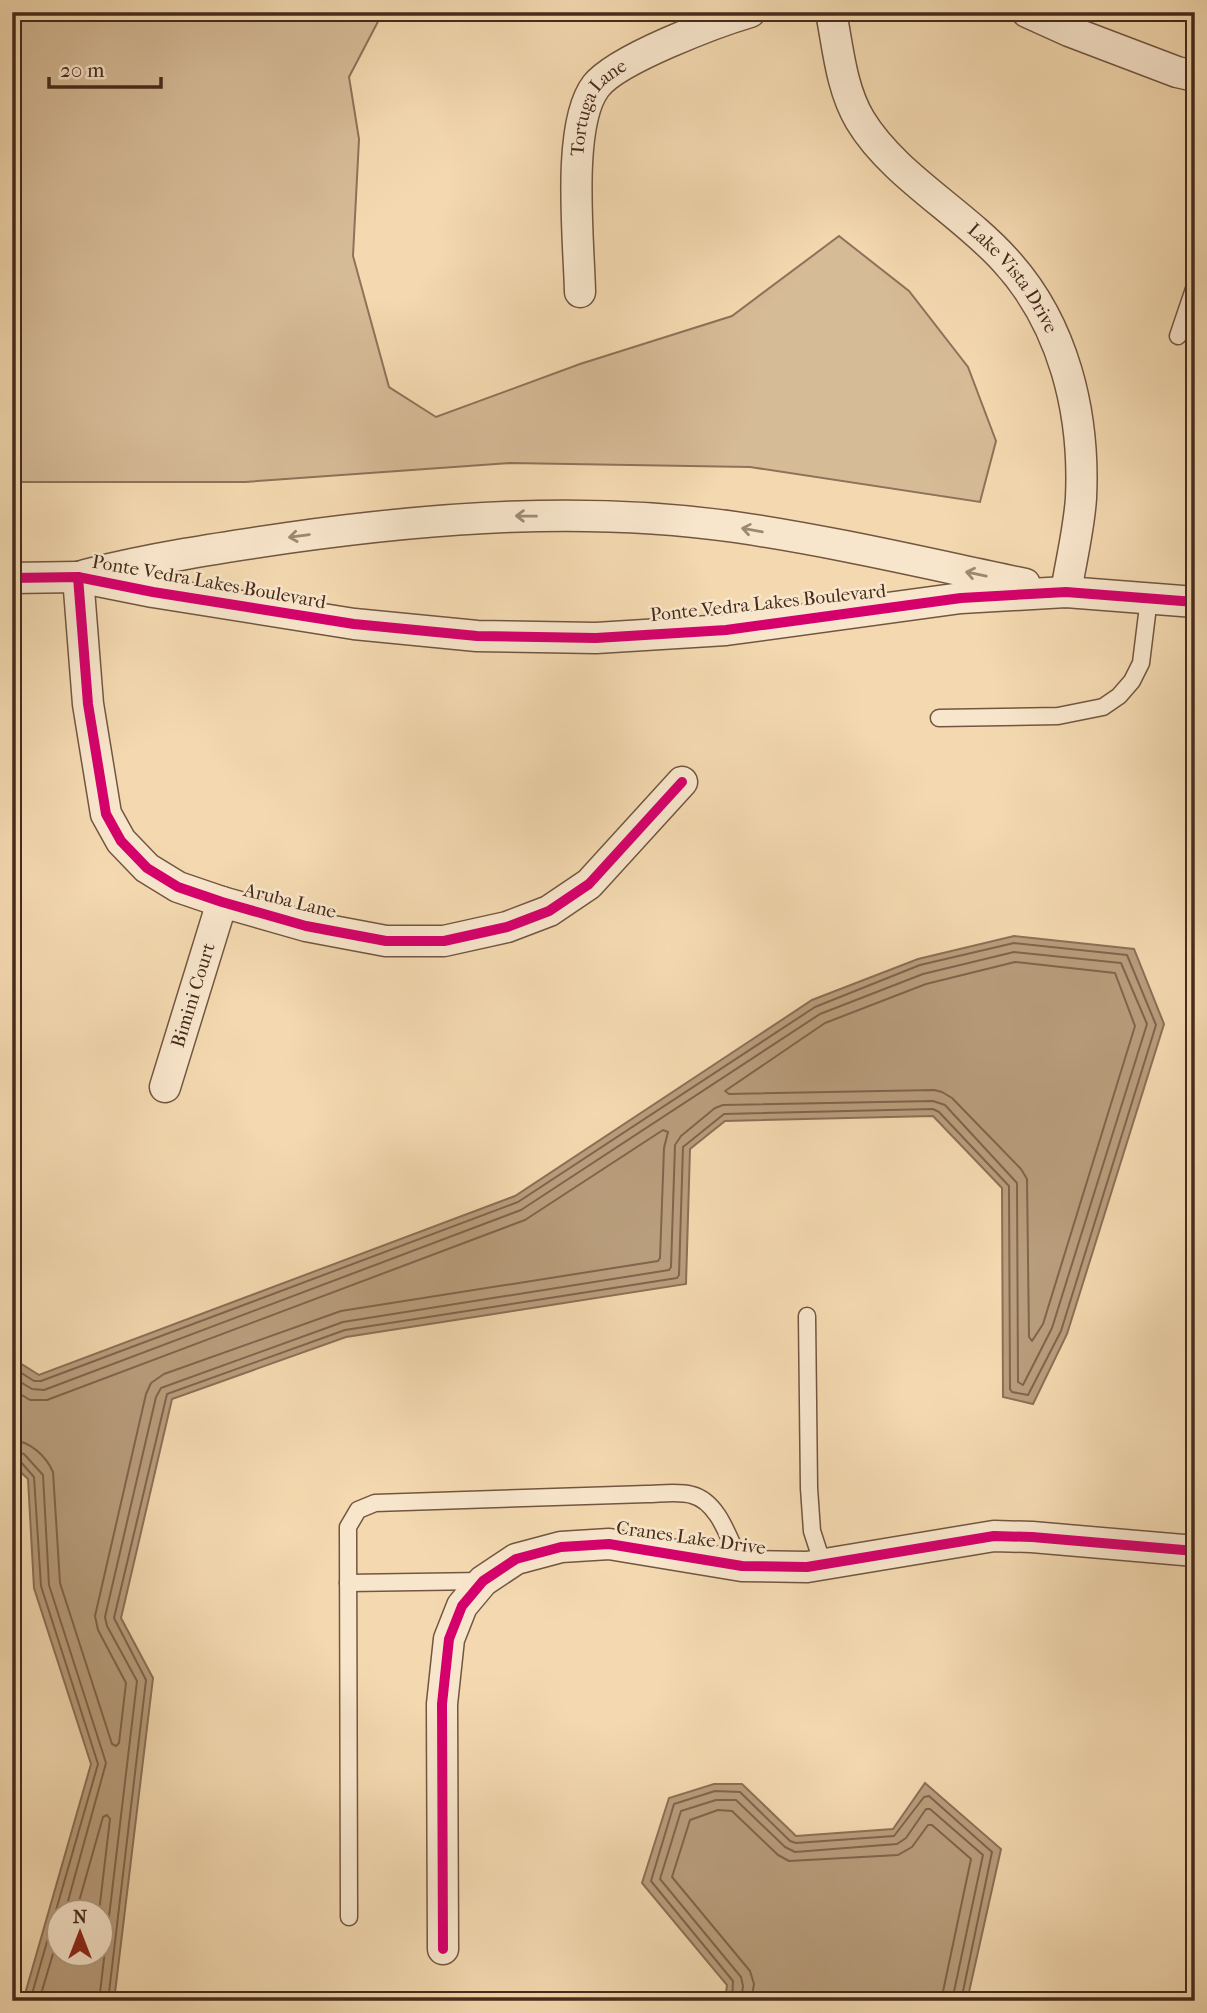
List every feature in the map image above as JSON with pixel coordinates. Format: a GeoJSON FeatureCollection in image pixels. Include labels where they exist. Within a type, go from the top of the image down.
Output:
{"type":"FeatureCollection","features":[{"type":"Feature","properties":{"kind":"street","name":"Tortuga Lane"},"geometry":{"type":"LineString","coordinates":[[580,292],[577,158],[585,106],[596,86],[614,70],[666,44],[750,12]]}},
{"type":"Feature","properties":{"kind":"street","name":"Lake Vista Drive"},"geometry":{"type":"LineString","coordinates":[[831,12],[845,87],[859,119],[880,148],[1005,259],[1034,297],[1055,338],[1071,384],[1082,450],[1080,500],[1066,593]]}},
{"type":"Feature","properties":{"kind":"street"},"geometry":{"type":"LineString","coordinates":[[1027,12],[1093,40],[1195,76]]}},
{"type":"Feature","properties":{"kind":"street","name":"Ponte Vedra Lakes Boulevard"},"geometry":{"type":"LineString","coordinates":[[78,577],[142,560],[183,553],[379,525],[505,515],[614,517],[747,530],[855,548],[1066,593]]}},
{"type":"Feature","properties":{"kind":"street","name":"Ponte Vedra Lakes Boulevard"},"geometry":{"type":"LineString","coordinates":[[12,578],[78,577],[153,592],[354,624],[503,636],[596,638],[726,630],[961,598],[1066,593],[1195,602]]}},
{"type":"Feature","properties":{"kind":"street","name":"Aruba Lane"},"geometry":{"type":"LineString","coordinates":[[78,577],[88,704],[106,814],[121,841],[147,868],[178,887],[222,902],[306,926],[386,940],[444,941],[507,928],[549,911],[589,884],[682,782]]}},
{"type":"Feature","properties":{"kind":"street","name":"Bimini Court"},"geometry":{"type":"LineString","coordinates":[[165,1087],[222,902]]}},
{"type":"Feature","properties":{"kind":"street","name":"Cranes Lake Drive"},"geometry":{"type":"LineString","coordinates":[[443,1949],[442,1704],[449,1639],[462,1606],[483,1581],[516,1559],[561,1546],[609,1544],[742,1566],[807,1567],[994,1536],[1032,1536],[1195,1551]]}},
{"type":"Feature","properties":{"kind":"lane"},"geometry":{"type":"LineString","coordinates":[[1178,336],[1195,286]]}},
{"type":"Feature","properties":{"kind":"lane"},"geometry":{"type":"LineString","coordinates":[[939,718],[1058,716],[1103,707],[1119,696],[1132,681],[1141,663],[1149,598]]}},
{"type":"Feature","properties":{"kind":"lane"},"geometry":{"type":"LineString","coordinates":[[807,1316],[808,1488],[812,1531],[823,1564]]}},
{"type":"Feature","properties":{"kind":"lane"},"geometry":{"type":"LineString","coordinates":[[349,1917],[348,1527],[358,1510],[375,1503],[691,1494],[708,1502],[742,1566]]}},
{"type":"Feature","properties":{"kind":"lane"},"geometry":{"type":"LineString","coordinates":[[348,1583],[483,1581]]}},
{"type":"Feature","properties":{"kind":"shaded area"},"geometry":{"type":"Polygon","coordinates":[[[12,12],[383,12],[349,77],[359,139],[353,256],[389,387],[436,417],[580,364],[732,316],[839,236],[909,291],[968,367],[996,441],[980,502],[750,467],[510,463],[245,482],[12,482],[12,12]]]}},
{"type":"Feature","properties":{"kind":"water"},"geometry":{"type":"Polygon","coordinates":[[[1014,936],[1134,949],[1164,1024],[1067,1334],[1033,1404],[1003,1397],[1002,1188],[933,1116],[725,1121],[690,1149],[686,1284],[346,1337],[172,1399],[121,1618],[153,1678],[114,2001],[23,2001],[46,1921],[46,1968],[116,1968],[116,1898],[53,1898],[91,1764],[34,1588],[28,1479],[12,1464],[12,1358],[39,1375],[515,1196],[812,1000],[918,959],[1014,936]]]}},
{"type":"Feature","properties":{"kind":"water"},"geometry":{"type":"Polygon","coordinates":[[[925,1783],[1001,1849],[967,2001],[725,2001],[727,1985],[642,1883],[669,1798],[714,1784],[742,1784],[796,1836],[893,1829],[925,1783]]]}},
{"type":"Feature","properties":{"kind":"cycle path"},"geometry":{"type":"LineString","coordinates":[[78,577],[88,704],[106,814],[121,841],[147,868],[178,887],[222,902],[306,926],[386,941],[444,941],[507,927],[549,911],[589,884],[682,782]]}},
{"type":"Feature","properties":{"kind":"cycle path"},"geometry":{"type":"LineString","coordinates":[[12,578],[78,577],[153,592],[354,624],[477,636],[596,638],[726,630],[961,598],[1066,592],[1195,602]]}},
{"type":"Feature","properties":{"kind":"cycle path"},"geometry":{"type":"LineString","coordinates":[[443,1949],[442,1704],[449,1639],[462,1606],[483,1581],[516,1559],[561,1547],[609,1544],[742,1566],[807,1567],[994,1536],[1195,1551]]}}]}
